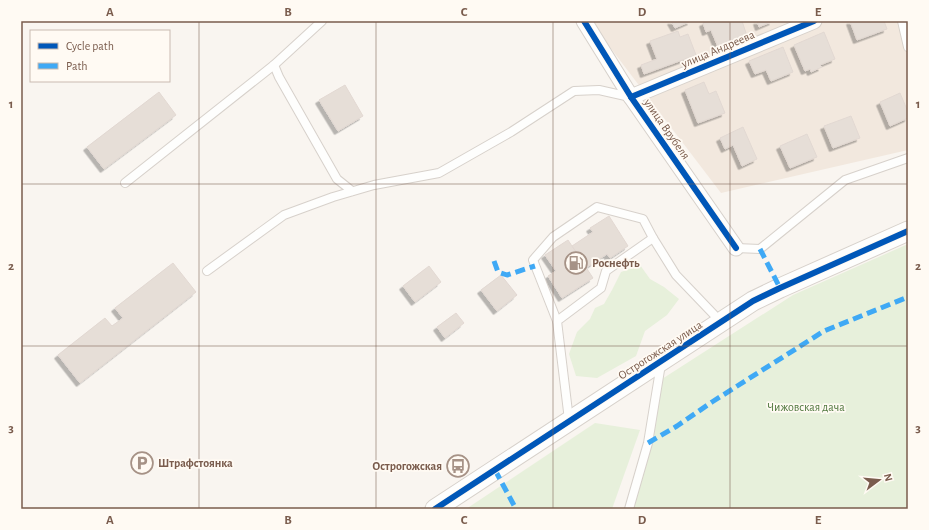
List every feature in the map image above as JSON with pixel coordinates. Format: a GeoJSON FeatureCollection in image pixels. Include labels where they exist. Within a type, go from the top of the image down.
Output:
{"type":"FeatureCollection","features":[{"type":"Feature","properties":{"kind":"street","name":"улица Врубеля"},"geometry":{"type":"LineString","coordinates":[[584,21],[631,97],[736,248]]}},
{"type":"Feature","properties":{"kind":"street","name":"улица Андреева"},"geometry":{"type":"LineString","coordinates":[[631,97],[814,21]]}},
{"type":"Feature","properties":{"kind":"street","name":"Острогожская улица"},"geometry":{"type":"LineString","coordinates":[[435,509],[753,301],[908,231]]}},
{"type":"Feature","properties":{"kind":"lane"},"geometry":{"type":"LineString","coordinates":[[125,182],[274,65],[322,21]]}},
{"type":"Feature","properties":{"kind":"lane"},"geometry":{"type":"LineString","coordinates":[[902,21],[908,47]]}},
{"type":"Feature","properties":{"kind":"lane"},"geometry":{"type":"LineString","coordinates":[[274,65],[279,77],[337,179],[352,191]]}},
{"type":"Feature","properties":{"kind":"lane"},"geometry":{"type":"LineString","coordinates":[[207,271],[284,215],[333,196],[374,185],[439,173],[511,132],[574,91],[599,90],[631,97]]}},
{"type":"Feature","properties":{"kind":"lane"},"geometry":{"type":"LineString","coordinates":[[736,248],[760,249],[845,180],[908,158]]}},
{"type":"Feature","properties":{"kind":"lane"},"geometry":{"type":"LineString","coordinates":[[569,422],[557,321],[533,260],[553,237],[597,207],[643,219],[676,275],[721,323]]}},
{"type":"Feature","properties":{"kind":"lane"},"geometry":{"type":"LineString","coordinates":[[557,321],[601,288],[606,271],[653,238]]}},
{"type":"Feature","properties":{"kind":"lane"},"geometry":{"type":"LineString","coordinates":[[629,509],[648,443],[661,362]]}},
{"type":"Feature","properties":{"kind":"shaded area"},"geometry":{"type":"Polygon","coordinates":[[[590,21],[908,21],[908,150],[721,193],[590,21]]]}},
{"type":"Feature","properties":{"kind":"green space","name":"Чижовская дача"},"geometry":{"type":"Polygon","coordinates":[[[908,244],[908,509],[632,509],[656,424],[662,379],[793,295],[908,244]]]}},
{"type":"Feature","properties":{"kind":"green space"},"geometry":{"type":"Polygon","coordinates":[[[640,265],[650,279],[664,287],[679,299],[667,315],[645,331],[636,356],[597,378],[576,376],[569,354],[577,332],[590,319],[595,308],[604,304],[621,272],[640,265]]]}},
{"type":"Feature","properties":{"kind":"green space"},"geometry":{"type":"Polygon","coordinates":[[[595,423],[640,430],[612,509],[466,509],[595,423]]]}},
{"type":"Feature","properties":{"kind":"building"},"geometry":{"type":"Polygon","coordinates":[[[671,21],[691,21],[675,28],[671,21]]]}},
{"type":"Feature","properties":{"kind":"building"},"geometry":{"type":"Polygon","coordinates":[[[708,21],[742,21],[747,36],[718,47],[711,30],[706,32],[703,23],[708,21]]]}},
{"type":"Feature","properties":{"kind":"building"},"geometry":{"type":"Polygon","coordinates":[[[757,21],[773,21],[759,27],[757,21]]]}},
{"type":"Feature","properties":{"kind":"building"},"geometry":{"type":"Polygon","coordinates":[[[850,21],[884,21],[887,29],[857,40],[850,21]]]}},
{"type":"Feature","properties":{"kind":"building"},"geometry":{"type":"Polygon","coordinates":[[[678,31],[680,37],[688,34],[696,55],[644,74],[641,65],[657,59],[650,41],[678,31]]]}},
{"type":"Feature","properties":{"kind":"building"},"geometry":{"type":"Polygon","coordinates":[[[824,32],[835,59],[820,65],[822,67],[811,72],[810,69],[805,71],[794,45],[824,32]]]}},
{"type":"Feature","properties":{"kind":"building"},"geometry":{"type":"Polygon","coordinates":[[[783,47],[793,72],[771,81],[766,70],[755,74],[749,61],[783,47]]]}},
{"type":"Feature","properties":{"kind":"building"},"geometry":{"type":"Polygon","coordinates":[[[704,82],[709,94],[716,91],[725,113],[698,123],[685,90],[704,82]]]}},
{"type":"Feature","properties":{"kind":"building"},"geometry":{"type":"Polygon","coordinates":[[[345,85],[363,116],[338,131],[319,100],[345,85]]]}},
{"type":"Feature","properties":{"kind":"building"},"geometry":{"type":"Polygon","coordinates":[[[159,92],[176,115],[104,169],[87,147],[159,92]]]}},
{"type":"Feature","properties":{"kind":"building"},"geometry":{"type":"Polygon","coordinates":[[[900,93],[908,112],[908,118],[890,126],[880,102],[900,93]]]}},
{"type":"Feature","properties":{"kind":"building"},"geometry":{"type":"Polygon","coordinates":[[[851,116],[860,138],[833,148],[824,126],[851,116]]]}},
{"type":"Feature","properties":{"kind":"building"},"geometry":{"type":"Polygon","coordinates":[[[743,127],[757,159],[742,166],[733,145],[725,149],[720,138],[743,127]]]}},
{"type":"Feature","properties":{"kind":"building"},"geometry":{"type":"Polygon","coordinates":[[[807,134],[817,157],[790,168],[780,146],[807,134]]]}},
{"type":"Feature","properties":{"kind":"building"},"geometry":{"type":"Polygon","coordinates":[[[609,216],[628,246],[610,258],[607,254],[587,267],[572,246],[593,232],[590,228],[609,216]]]}},
{"type":"Feature","properties":{"kind":"building"},"geometry":{"type":"Polygon","coordinates":[[[568,240],[593,278],[562,298],[548,276],[556,271],[545,255],[568,240]]]}},
{"type":"Feature","properties":{"kind":"building"},"geometry":{"type":"Polygon","coordinates":[[[173,263],[196,292],[80,383],[58,355],[105,318],[112,326],[123,318],[115,308],[173,263]]]}},
{"type":"Feature","properties":{"kind":"building"},"geometry":{"type":"Polygon","coordinates":[[[429,266],[441,282],[415,302],[403,286],[429,266]]]}},
{"type":"Feature","properties":{"kind":"building"},"geometry":{"type":"Polygon","coordinates":[[[501,275],[517,295],[497,311],[481,290],[501,275]]]}},
{"type":"Feature","properties":{"kind":"building"},"geometry":{"type":"Polygon","coordinates":[[[456,313],[464,323],[445,338],[437,327],[456,313]]]}},
{"type":"Feature","properties":{"kind":"marked path"},"geometry":{"type":"LineString","coordinates":[[760,249],[780,288]]}},
{"type":"Feature","properties":{"kind":"marked path"},"geometry":{"type":"LineString","coordinates":[[494,261],[498,272],[507,275],[535,266]]}},
{"type":"Feature","properties":{"kind":"marked path"},"geometry":{"type":"LineString","coordinates":[[648,443],[677,426],[824,331],[908,297]]}},
{"type":"Feature","properties":{"kind":"marked path"},"geometry":{"type":"LineString","coordinates":[[495,470],[516,509]]}},
{"type":"Feature","properties":{"kind":"cycle path"},"geometry":{"type":"LineString","coordinates":[[584,21],[631,97],[736,248]]}},
{"type":"Feature","properties":{"kind":"cycle path"},"geometry":{"type":"LineString","coordinates":[[631,97],[814,21]]}},
{"type":"Feature","properties":{"kind":"cycle path"},"geometry":{"type":"LineString","coordinates":[[435,509],[753,301],[908,231]]}},
{"type":"Feature","properties":{"kind":"place","name":"Роснефть"},"geometry":{"type":"Point","coordinates":[576,263]}},
{"type":"Feature","properties":{"kind":"place","name":"Штрафстоянка"},"geometry":{"type":"Point","coordinates":[142,463]}},
{"type":"Feature","properties":{"kind":"place","name":"Острогожская"},"geometry":{"type":"Point","coordinates":[458,466]}}]}
